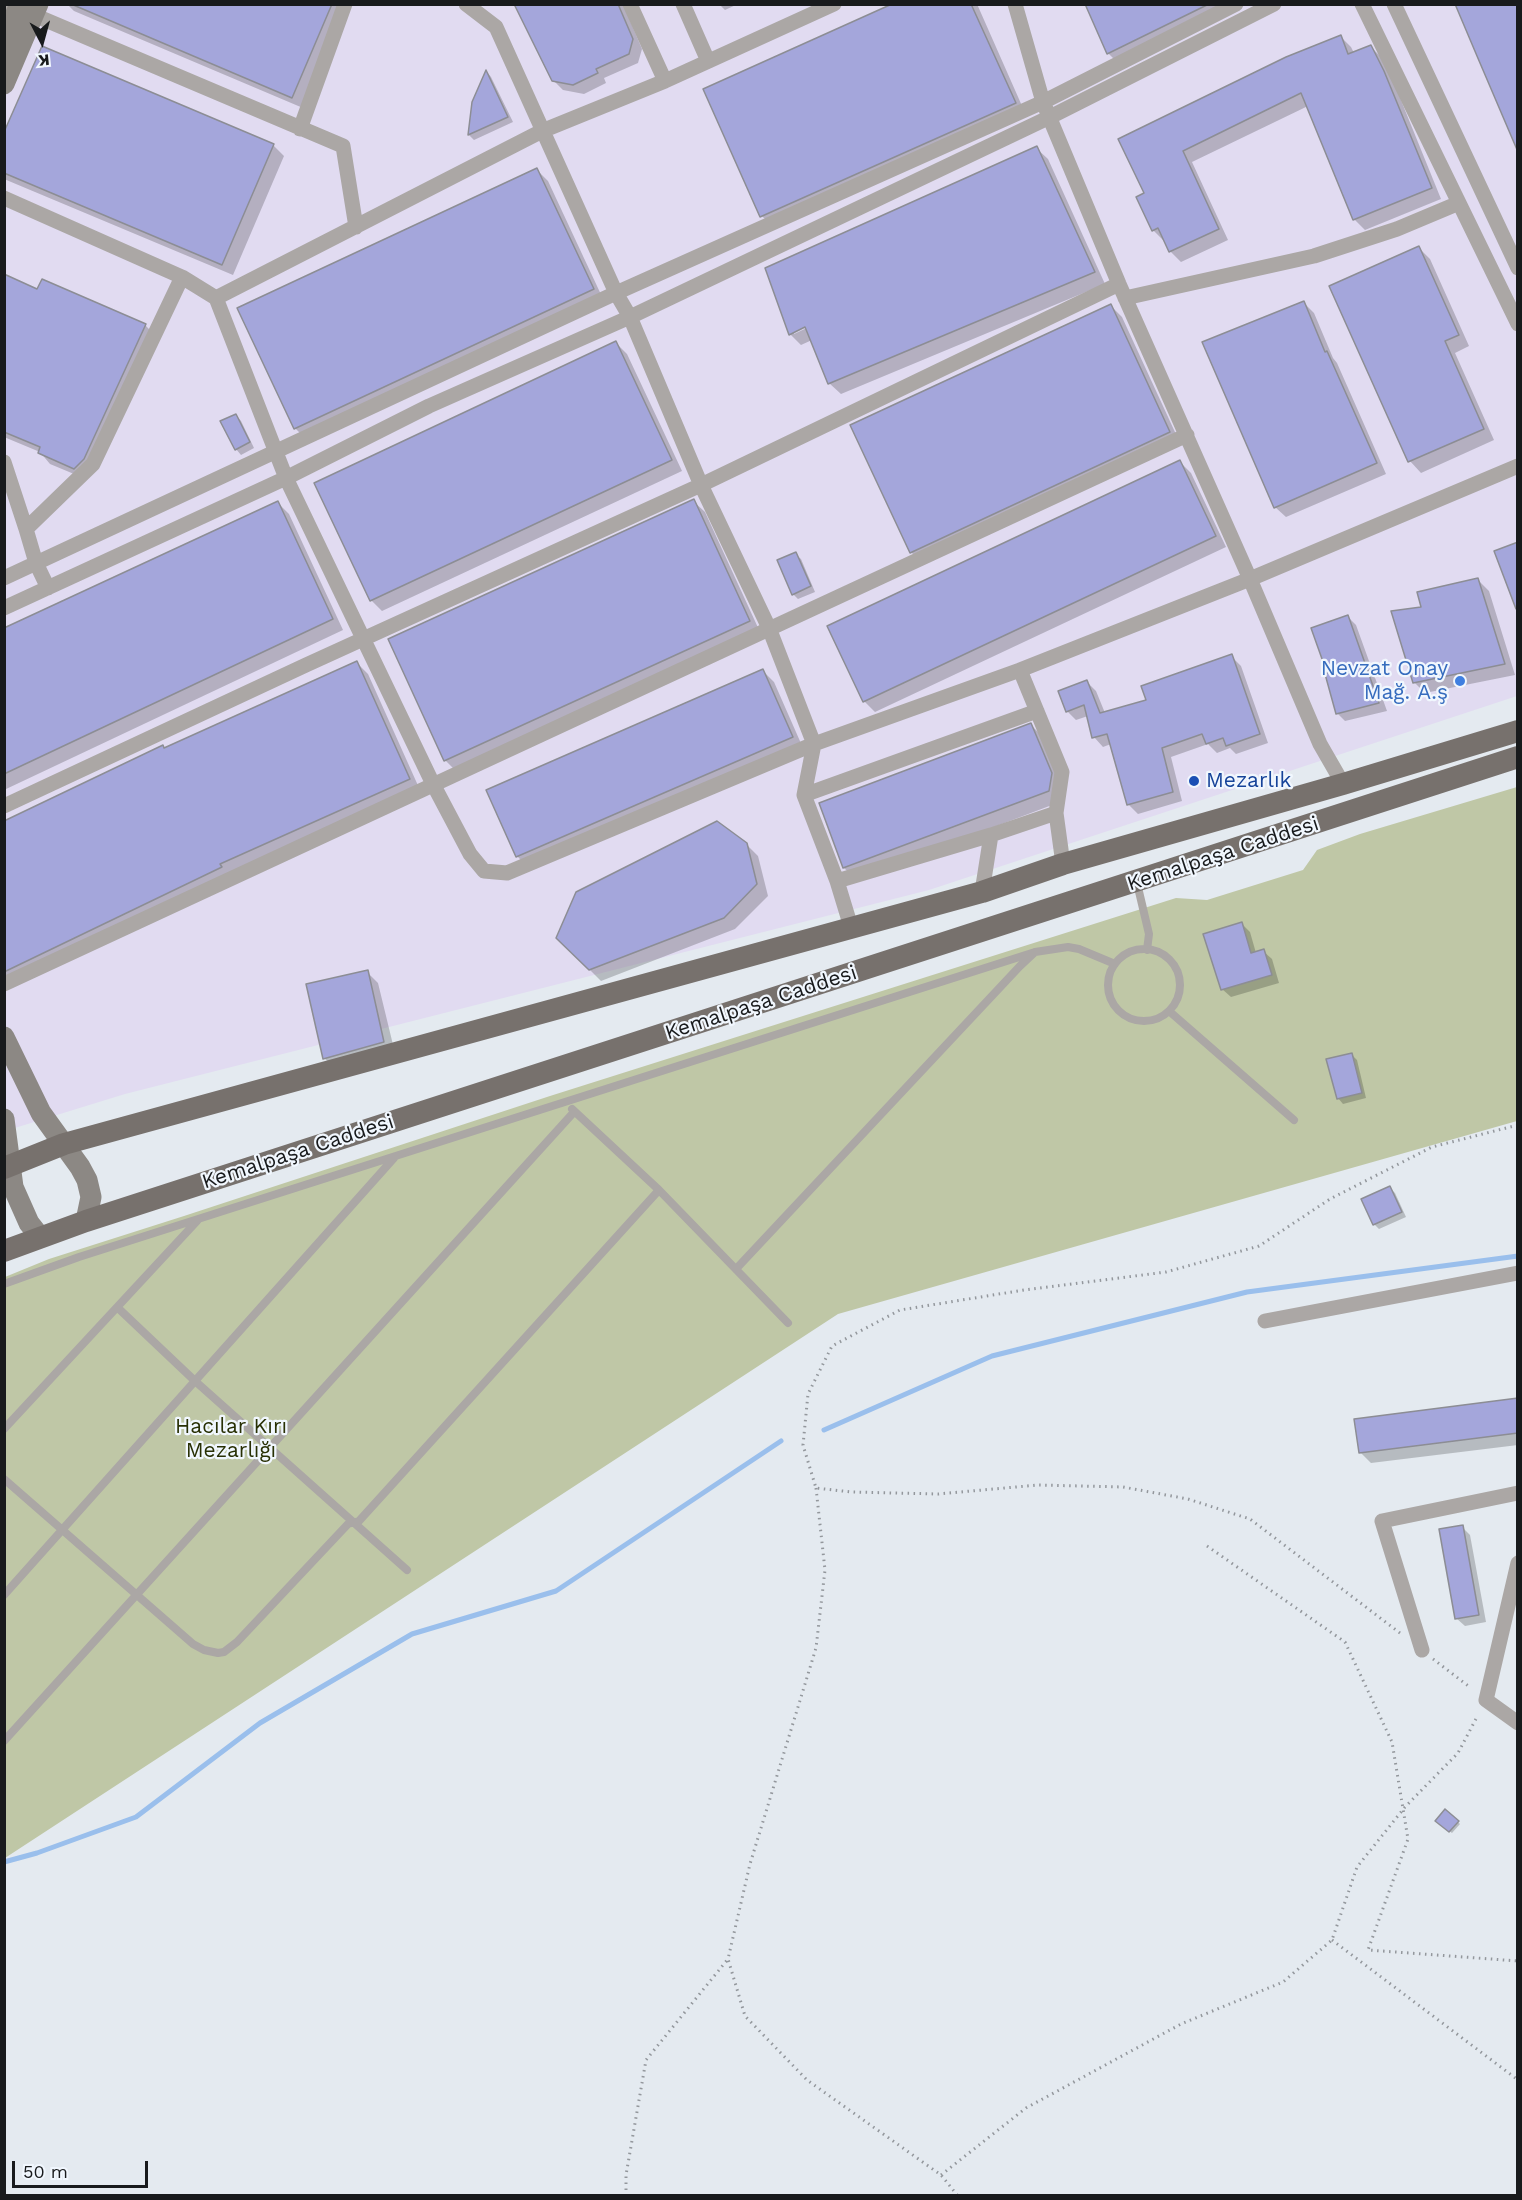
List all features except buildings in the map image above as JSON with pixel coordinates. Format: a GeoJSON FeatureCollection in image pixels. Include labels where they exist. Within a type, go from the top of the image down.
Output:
{"type":"FeatureCollection","features":[{"type":"Feature","properties":{"kind":"main road","name":"Kemalpaşa Caddesi"},"geometry":{"type":"LineString","coordinates":[[7,1166],[64,1144],[982,892],[1063,864],[1518,731]]}},
{"type":"Feature","properties":{"kind":"main road","name":"Kemalpaşa Caddesi"},"geometry":{"type":"LineString","coordinates":[[4,1251],[86,1221],[1518,757]]}},
{"type":"Feature","properties":{"kind":"street"},"geometry":{"type":"LineString","coordinates":[[300,129],[345,4]]}},
{"type":"Feature","properties":{"kind":"street"},"geometry":{"type":"LineString","coordinates":[[466,4],[496,27],[616,293],[630,317],[701,485],[769,628],[814,744],[804,795],[837,881],[851,927]]}},
{"type":"Feature","properties":{"kind":"street"},"geometry":{"type":"LineString","coordinates":[[630,4],[665,81]]}},
{"type":"Feature","properties":{"kind":"street"},"geometry":{"type":"LineString","coordinates":[[682,4],[708,62]]}},
{"type":"Feature","properties":{"kind":"street"},"geometry":{"type":"LineString","coordinates":[[1015,4],[1043,102],[1122,291],[1250,579],[1320,744],[1343,784]]}},
{"type":"Feature","properties":{"kind":"street"},"geometry":{"type":"LineString","coordinates":[[4,578],[616,293],[1043,102],[1236,4]]}},
{"type":"Feature","properties":{"kind":"street"},"geometry":{"type":"LineString","coordinates":[[4,608],[286,478],[429,406],[630,317],[1050,117],[1274,4]]}},
{"type":"Feature","properties":{"kind":"street"},"geometry":{"type":"LineString","coordinates":[[1362,4],[1518,324]]}},
{"type":"Feature","properties":{"kind":"street"},"geometry":{"type":"LineString","coordinates":[[1394,4],[1518,268]]}},
{"type":"Feature","properties":{"kind":"street"},"geometry":{"type":"LineString","coordinates":[[216,298],[542,131],[665,81],[833,5]]}},
{"type":"Feature","properties":{"kind":"street"},"geometry":{"type":"LineString","coordinates":[[23,8],[343,146],[356,226]]}},
{"type":"Feature","properties":{"kind":"street"},"geometry":{"type":"LineString","coordinates":[[4,42],[23,8]]}},
{"type":"Feature","properties":{"kind":"street"},"geometry":{"type":"LineString","coordinates":[[4,84],[23,8]]}},
{"type":"Feature","properties":{"kind":"street"},"geometry":{"type":"LineString","coordinates":[[4,198],[182,277],[216,298],[286,478],[433,784],[470,854],[484,871],[507,873],[814,744],[1020,670],[1250,579],[1518,466]]}},
{"type":"Feature","properties":{"kind":"street"},"geometry":{"type":"LineString","coordinates":[[4,806],[1122,291],[1314,256],[1398,229],[1459,203]]}},
{"type":"Feature","properties":{"kind":"street"},"geometry":{"type":"LineString","coordinates":[[26,529],[93,464],[182,277]]}},
{"type":"Feature","properties":{"kind":"street"},"geometry":{"type":"LineString","coordinates":[[4,984],[1187,435]]}},
{"type":"Feature","properties":{"kind":"street"},"geometry":{"type":"LineString","coordinates":[[4,462],[36,563],[48,588]]}},
{"type":"Feature","properties":{"kind":"street"},"geometry":{"type":"LineString","coordinates":[[1020,670],[1062,772],[1056,813],[1063,864]]}},
{"type":"Feature","properties":{"kind":"street"},"geometry":{"type":"LineString","coordinates":[[804,795],[1037,711]]}},
{"type":"Feature","properties":{"kind":"street"},"geometry":{"type":"LineString","coordinates":[[837,881],[1056,813]]}},
{"type":"Feature","properties":{"kind":"street"},"geometry":{"type":"LineString","coordinates":[[982,892],[991,835]]}},
{"type":"Feature","properties":{"kind":"street"},"geometry":{"type":"LineString","coordinates":[[4,1038],[41,1113],[80,1167],[91,1197],[86,1221]]}},
{"type":"Feature","properties":{"kind":"street"},"geometry":{"type":"LineString","coordinates":[[4,1119],[7,1166],[13,1187],[28,1223],[40,1237]]}},
{"type":"Feature","properties":{"kind":"street"},"geometry":{"type":"LineString","coordinates":[[1265,1321],[1518,1273]]}},
{"type":"Feature","properties":{"kind":"street"},"geometry":{"type":"LineString","coordinates":[[1422,1650],[1382,1521],[1518,1493]]}},
{"type":"Feature","properties":{"kind":"street"},"geometry":{"type":"LineString","coordinates":[[1518,1563],[1486,1700],[1518,1723]]}},
{"type":"Feature","properties":{"kind":"lane"},"geometry":{"type":"LineString","coordinates":[[1137,882],[1149,934],[1147,950]]}},
{"type":"Feature","properties":{"kind":"lane"},"geometry":{"type":"LineString","coordinates":[[4,1284],[79,1257],[1035,952],[1068,947],[1079,949],[1115,964]]}},
{"type":"Feature","properties":{"kind":"lane"},"geometry":{"type":"LineString","coordinates":[[1147,950],[1158,952],[1168,958],[1176,968],[1180,979],[1180,991],[1176,1002],[1160,1018],[1148,1021],[1126,1016],[1116,1008],[1110,998],[1108,986],[1115,964],[1124,956],[1135,951],[1147,950]]}},
{"type":"Feature","properties":{"kind":"lane"},"geometry":{"type":"LineString","coordinates":[[736,1269],[1035,952]]}},
{"type":"Feature","properties":{"kind":"lane"},"geometry":{"type":"LineString","coordinates":[[1169,1011],[1294,1120]]}},
{"type":"Feature","properties":{"kind":"lane"},"geometry":{"type":"LineString","coordinates":[[567,1101],[573,1112],[659,1190],[788,1323]]}},
{"type":"Feature","properties":{"kind":"lane"},"geometry":{"type":"LineString","coordinates":[[4,1742],[573,1112]]}},
{"type":"Feature","properties":{"kind":"lane"},"geometry":{"type":"LineString","coordinates":[[4,1595],[395,1157]]}},
{"type":"Feature","properties":{"kind":"lane"},"geometry":{"type":"LineString","coordinates":[[4,1479],[193,1644],[204,1650],[224,1652],[237,1642],[348,1524],[359,1521],[659,1190]]}},
{"type":"Feature","properties":{"kind":"lane"},"geometry":{"type":"LineString","coordinates":[[4,1429],[198,1219]]}},
{"type":"Feature","properties":{"kind":"lane"},"geometry":{"type":"LineString","coordinates":[[118,1308],[195,1381],[407,1570]]}},
{"type":"Feature","properties":{"kind":"path"},"geometry":{"type":"LineString","coordinates":[[626,2196],[626,2175],[646,2060],[728,1959],[750,1864],[816,1648],[825,1570],[816,1488],[802,1445],[808,1394],[832,1346],[900,1310],[1024,1290],[1166,1272],[1259,1245],[1330,1199],[1432,1146],[1518,1125]]}},
{"type":"Feature","properties":{"kind":"path"},"geometry":{"type":"LineString","coordinates":[[816,1488],[851,1492],[938,1494],[1038,1485],[1123,1487],[1188,1499],[1250,1519],[1486,1700],[1458,1753],[1403,1809],[1357,1867],[1332,1940],[1283,1982],[1181,2024],[1026,2108],[941,2175]]}},
{"type":"Feature","properties":{"kind":"path"},"geometry":{"type":"LineString","coordinates":[[1207,1546],[1346,1642],[1392,1742],[1408,1839],[1368,1950],[1518,1961]]}},
{"type":"Feature","properties":{"kind":"path"},"geometry":{"type":"LineString","coordinates":[[1332,1940],[1518,2080]]}},
{"type":"Feature","properties":{"kind":"path"},"geometry":{"type":"LineString","coordinates":[[728,1959],[744,2016],[807,2080],[941,2175],[958,2196]]}},
{"type":"Feature","properties":{"kind":"shaded area"},"geometry":{"type":"Polygon","coordinates":[[[5,5],[1517,5],[1517,696],[929,890],[125,1094],[5,1131],[5,5]]]}},
{"type":"Feature","properties":{"kind":"green space","name":"Hacılar Kırı Mezarlığı"},"geometry":{"type":"Polygon","coordinates":[[[1517,787],[1517,1121],[838,1314],[5,1858],[5,1277],[49,1259],[550,1096],[1176,898],[1207,900],[1303,870],[1317,850],[1360,834],[1517,787]]]}},
{"type":"Feature","properties":{"kind":"waterway"},"geometry":{"type":"LineString","coordinates":[[824,1430],[992,1356],[1247,1292],[1518,1256]]}},
{"type":"Feature","properties":{"kind":"waterway"},"geometry":{"type":"LineString","coordinates":[[4,1862],[37,1853],[136,1817],[260,1723],[412,1634],[556,1591],[781,1441]]}},
{"type":"Feature","properties":{"kind":"place","name":"Nevzat Onay Mağ. A.ş"},"geometry":{"type":"Point","coordinates":[1460,681]}},
{"type":"Feature","properties":{"kind":"place","name":"Mezarlık"},"geometry":{"type":"Point","coordinates":[1194,781]}}]}
